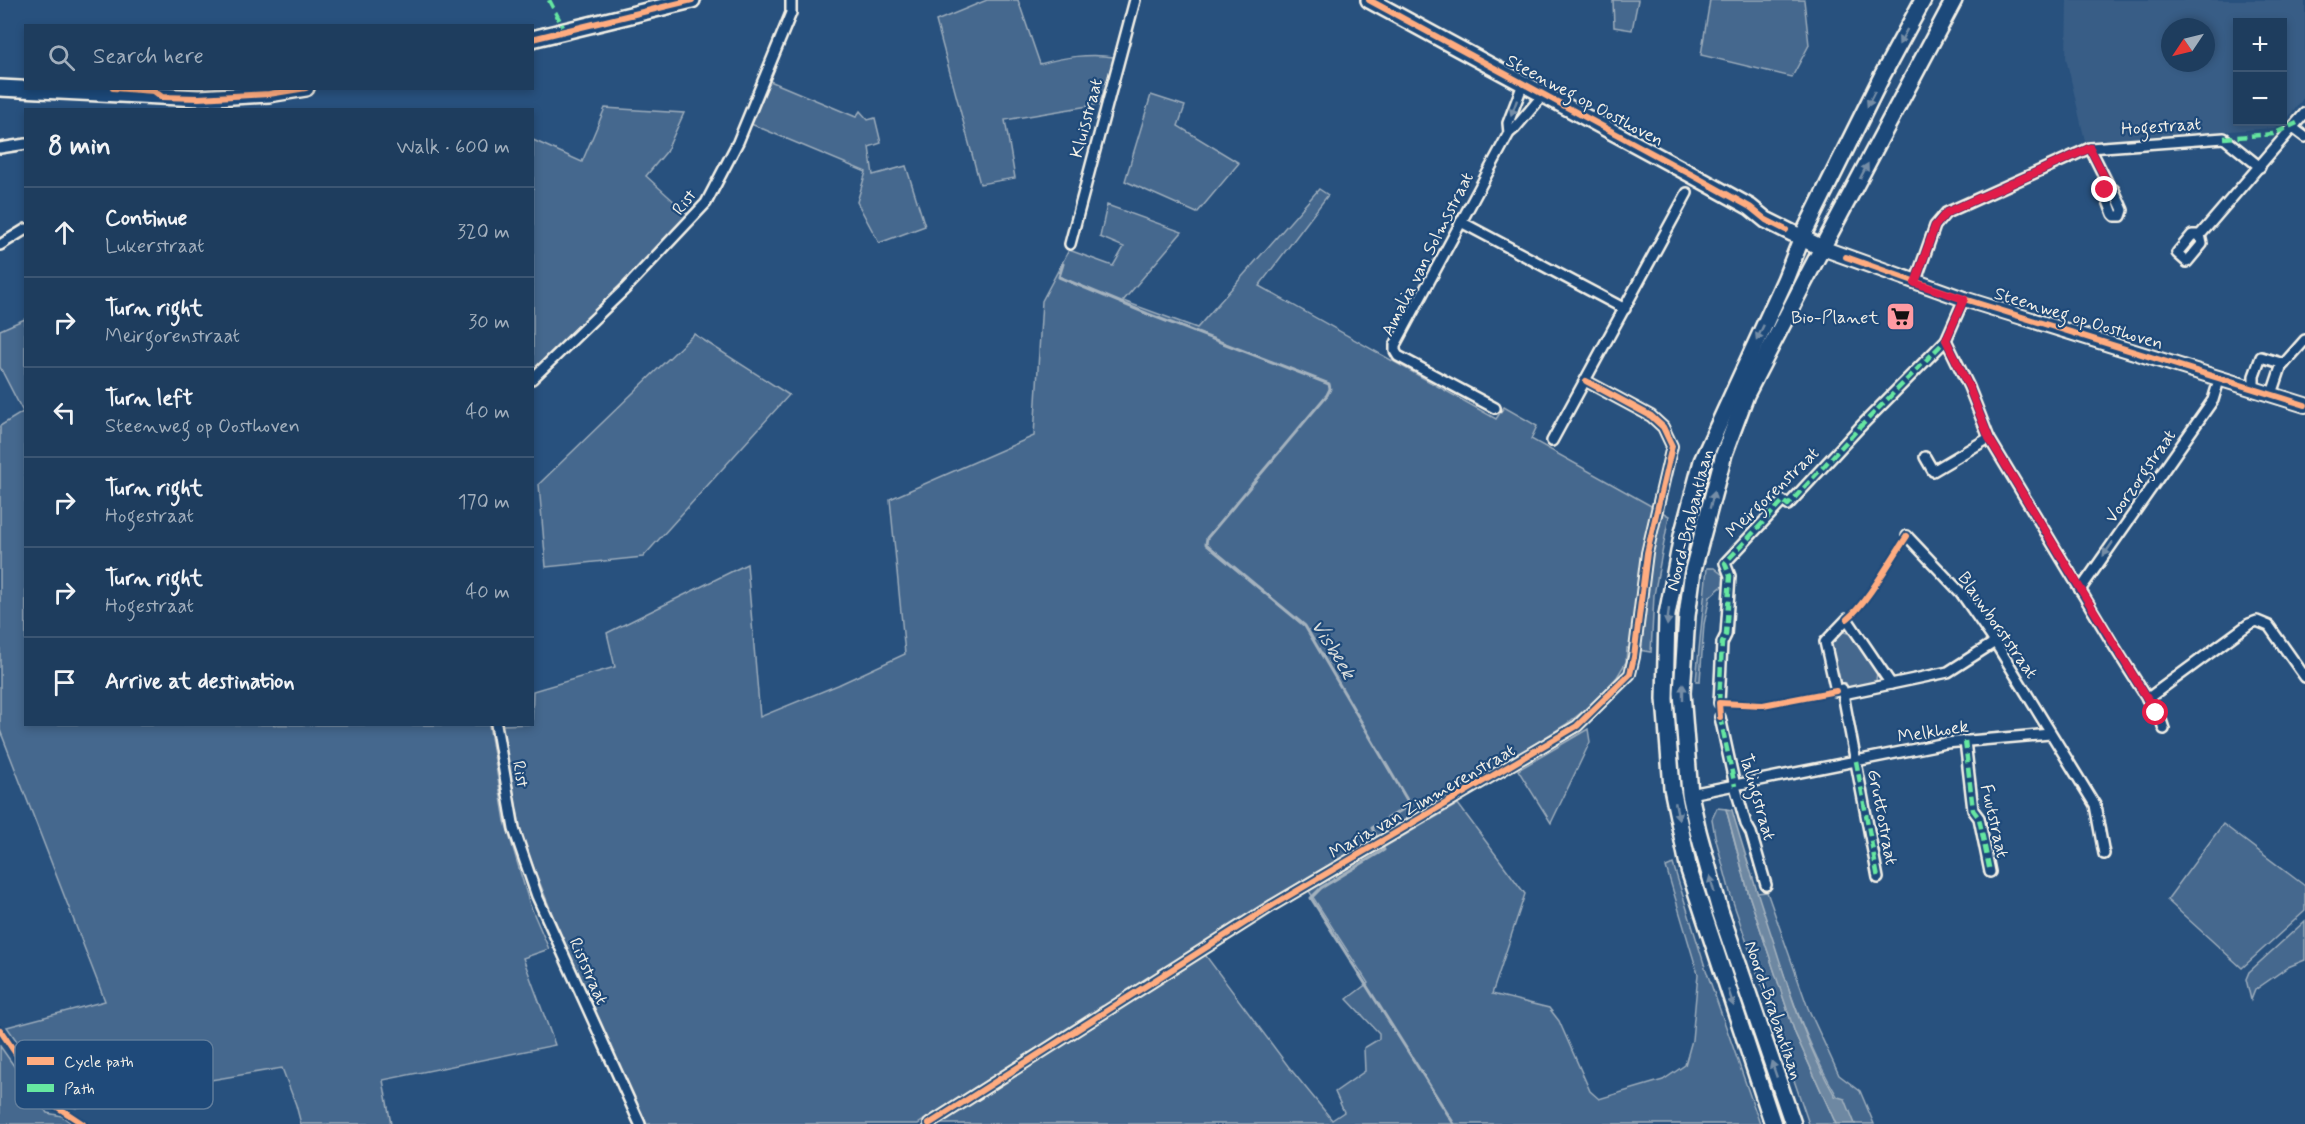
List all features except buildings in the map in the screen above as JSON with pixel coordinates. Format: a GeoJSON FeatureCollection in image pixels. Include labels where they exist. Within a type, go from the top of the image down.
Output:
{"type":"FeatureCollection","features":[{"type":"Feature","properties":{"kind":"main road"},"geometry":{"type":"LineString","coordinates":[[534,39],[692,0]]}},
{"type":"Feature","properties":{"kind":"main road","name":"Steenweg op Oosthoven"},"geometry":{"type":"LineString","coordinates":[[1369,0],[1750,207],[1766,220],[1822,248]]}},
{"type":"Feature","properties":{"kind":"main road","name":"Noord-Brabantlaan"},"geometry":{"type":"LineString","coordinates":[[1773,1124],[1689,870],[1672,788],[1665,699],[1667,615],[1682,536],[1702,461],[1785,280],[1802,237],[1923,0]]}},
{"type":"Feature","properties":{"kind":"main road","name":"Noord-Brabantlaan"},"geometry":{"type":"LineString","coordinates":[[1793,1124],[1720,911],[1690,794],[1682,693],[1687,616],[1694,566],[1724,453],[1746,395],[1954,0]]}},
{"type":"Feature","properties":{"kind":"main road"},"geometry":{"type":"LineString","coordinates":[[0,88],[162,103],[231,98],[291,90]]}},
{"type":"Feature","properties":{"kind":"street","name":"Rist"},"geometry":{"type":"LineString","coordinates":[[534,377],[633,281],[706,203],[746,122],[791,13],[791,0]]}},
{"type":"Feature","properties":{"kind":"street","name":"Kluisstraat"},"geometry":{"type":"LineString","coordinates":[[1070,244],[1136,0]]}},
{"type":"Feature","properties":{"kind":"street","name":"Amalia van Solmsstraat"},"geometry":{"type":"LineString","coordinates":[[1509,132],[1508,123],[1523,84]]}},
{"type":"Feature","properties":{"kind":"street","name":"Amalia van Solmsstraat"},"geometry":{"type":"LineString","coordinates":[[1495,408],[1398,356],[1395,345],[1509,132],[1543,95]]}},
{"type":"Feature","properties":{"kind":"street"},"geometry":{"type":"LineString","coordinates":[[2200,235],[2305,112]]}},
{"type":"Feature","properties":{"kind":"street"},"geometry":{"type":"LineString","coordinates":[[2295,126],[2305,137]]}},
{"type":"Feature","properties":{"kind":"street","name":"Hogestraat"},"geometry":{"type":"LineString","coordinates":[[1915,283],[1935,226],[1946,213],[2090,148],[2224,138],[2260,167]]}},
{"type":"Feature","properties":{"kind":"street"},"geometry":{"type":"LineString","coordinates":[[0,148],[24,144]]}},
{"type":"Feature","properties":{"kind":"street"},"geometry":{"type":"LineString","coordinates":[[2090,148],[2109,186]]}},
{"type":"Feature","properties":{"kind":"street"},"geometry":{"type":"LineString","coordinates":[[1552,441],[1687,193]]}},
{"type":"Feature","properties":{"kind":"street"},"geometry":{"type":"LineString","coordinates":[[1461,222],[1625,309]]}},
{"type":"Feature","properties":{"kind":"street"},"geometry":{"type":"LineString","coordinates":[[0,245],[24,230]]}},
{"type":"Feature","properties":{"kind":"street","name":"Steenweg op Oosthoven"},"geometry":{"type":"LineString","coordinates":[[1822,248],[1964,299],[2305,405]]}},
{"type":"Feature","properties":{"kind":"street","name":"Meirgorenstraat"},"geometry":{"type":"LineString","coordinates":[[1719,703],[1722,643],[1726,634],[1730,576],[1725,562],[1783,501],[1788,505],[1860,427],[1946,340],[1964,299]]}},
{"type":"Feature","properties":{"kind":"street"},"geometry":{"type":"LineString","coordinates":[[1946,340],[1969,387],[1989,438],[2161,720],[2164,729]]}},
{"type":"Feature","properties":{"kind":"street"},"geometry":{"type":"LineString","coordinates":[[2272,394],[2284,364],[2305,340]]}},
{"type":"Feature","properties":{"kind":"street"},"geometry":{"type":"LineString","coordinates":[[2254,389],[2254,376],[2261,357],[2284,364]]}},
{"type":"Feature","properties":{"kind":"street","name":"Voorzorgstraat"},"geometry":{"type":"LineString","coordinates":[[2080,590],[2213,400],[2220,377]]}},
{"type":"Feature","properties":{"kind":"street","name":"Maria van Zimmerenstraat"},"geometry":{"type":"LineString","coordinates":[[929,1124],[1273,905],[1576,726],[1630,674],[1647,553],[1672,446],[1663,427],[1651,416],[1586,381]]}},
{"type":"Feature","properties":{"kind":"street"},"geometry":{"type":"LineString","coordinates":[[1925,458],[1934,475],[1989,438]]}},
{"type":"Feature","properties":{"kind":"street","name":"Blauwborststraat"},"geometry":{"type":"LineString","coordinates":[[1907,536],[1961,593],[1995,642],[2050,734]]}},
{"type":"Feature","properties":{"kind":"street","name":"Gruttostraat"},"geometry":{"type":"LineString","coordinates":[[1878,878],[1842,689],[1836,691],[1826,642],[1847,619],[1891,684]]}},
{"type":"Feature","properties":{"kind":"street"},"geometry":{"type":"LineString","coordinates":[[2147,699],[2249,624],[2257,621],[2269,626],[2305,677]]}},
{"type":"Feature","properties":{"kind":"street"},"geometry":{"type":"LineString","coordinates":[[1843,694],[1948,672],[1995,642]]}},
{"type":"Feature","properties":{"kind":"street","name":"Talingstraat"},"geometry":{"type":"LineString","coordinates":[[1720,717],[1734,786],[1766,885]]}},
{"type":"Feature","properties":{"kind":"street","name":"Rist"},"geometry":{"type":"LineString","coordinates":[[496,726],[514,829]]}},
{"type":"Feature","properties":{"kind":"street"},"geometry":{"type":"LineString","coordinates":[[2050,734],[2095,805],[2104,854]]}},
{"type":"Feature","properties":{"kind":"street","name":"Melkhoek"},"geometry":{"type":"LineString","coordinates":[[1690,794],[1965,741],[2050,734]]}},
{"type":"Feature","properties":{"kind":"street","name":"Fuutstraat"},"geometry":{"type":"LineString","coordinates":[[1965,741],[1973,810],[1979,818],[1990,872]]}},
{"type":"Feature","properties":{"kind":"street","name":"Riststraat"},"geometry":{"type":"LineString","coordinates":[[514,829],[537,896],[640,1124]]}},
{"type":"Feature","properties":{"kind":"shaded area"},"geometry":{"type":"Polygon","coordinates":[[[987,0],[1018,0],[1040,64],[1077,56],[1114,57],[1100,104],[1005,120],[1015,178],[980,184],[936,21],[987,0]]]}},
{"type":"Feature","properties":{"kind":"shaded area"},"geometry":{"type":"Polygon","coordinates":[[[1613,0],[1638,0],[1632,30],[1614,27],[1613,0]]]}},
{"type":"Feature","properties":{"kind":"shaded area"},"geometry":{"type":"Polygon","coordinates":[[[1710,0],[1804,0],[1809,45],[1792,77],[1701,55],[1710,0]]]}},
{"type":"Feature","properties":{"kind":"shaded area"},"geometry":{"type":"Polygon","coordinates":[[[2067,0],[2305,0],[2305,96],[2287,119],[2287,18],[2233,18],[2233,126],[2278,126],[2085,141],[2066,58],[2067,0]]]}},
{"type":"Feature","properties":{"kind":"shaded area"},"geometry":{"type":"Polygon","coordinates":[[[770,81],[856,117],[860,111],[868,120],[875,118],[881,143],[869,147],[873,175],[906,166],[925,226],[879,243],[857,202],[866,172],[751,124],[770,81]]]}},
{"type":"Feature","properties":{"kind":"shaded area"},"geometry":{"type":"Polygon","coordinates":[[[1151,95],[1185,106],[1178,126],[1239,163],[1197,213],[1125,181],[1151,95]]]}},
{"type":"Feature","properties":{"kind":"shaded area"},"geometry":{"type":"Polygon","coordinates":[[[605,108],[684,113],[666,152],[646,176],[689,215],[665,242],[534,369],[534,140],[582,162],[605,108]]]}},
{"type":"Feature","properties":{"kind":"shaded area"},"geometry":{"type":"Polygon","coordinates":[[[1319,189],[1328,195],[1259,286],[1496,419],[1504,407],[1537,426],[1531,439],[1669,516],[1654,595],[1651,652],[1627,648],[1626,662],[1617,677],[1590,706],[1565,725],[1503,764],[1308,877],[1200,948],[1288,1066],[1332,1120],[1344,1112],[1335,1092],[1365,1071],[1364,1048],[1379,1039],[1379,1033],[1347,999],[1368,983],[1309,891],[1458,804],[1525,894],[1492,994],[1549,1008],[1559,1021],[1590,1091],[1599,1099],[1663,1080],[1685,1065],[1692,1040],[1698,974],[1666,867],[1673,864],[1705,967],[1760,1124],[938,1124],[1111,1015],[1102,1006],[918,1124],[646,1124],[563,941],[523,841],[500,726],[534,726],[534,691],[615,667],[607,633],[747,564],[760,717],[905,654],[890,499],[1034,436],[1042,301],[1069,250],[1113,266],[1124,247],[1100,237],[1107,205],[1182,232],[1123,301],[1197,328],[1319,189]]]}},
{"type":"Feature","properties":{"kind":"shaded area"},"geometry":{"type":"Polygon","coordinates":[[[24,319],[24,726],[489,726],[505,821],[530,905],[549,949],[523,958],[555,1045],[383,1080],[391,1124],[301,1124],[282,1068],[213,1080],[213,1040],[16,1040],[7,1027],[105,1001],[0,730],[0,426],[23,412],[0,367],[0,330],[24,319]]]}},
{"type":"Feature","properties":{"kind":"shaded area"},"geometry":{"type":"Polygon","coordinates":[[[694,334],[789,395],[643,557],[546,567],[539,484],[694,334]]]}},
{"type":"Feature","properties":{"kind":"shaded area"},"geometry":{"type":"Polygon","coordinates":[[[1707,568],[1714,568],[1729,580],[1710,597],[1704,624],[1700,681],[1696,681],[1707,568]]]}},
{"type":"Feature","properties":{"kind":"shaded area"},"geometry":{"type":"Polygon","coordinates":[[[1842,631],[1855,636],[1877,671],[1876,681],[1873,683],[1848,688],[1846,683],[1838,684],[1830,644],[1834,637],[1842,631]]]}},
{"type":"Feature","properties":{"kind":"shaded area"},"geometry":{"type":"Polygon","coordinates":[[[1588,729],[1590,742],[1551,823],[1518,770],[1588,729]]]}},
{"type":"Feature","properties":{"kind":"shaded area"},"geometry":{"type":"Polygon","coordinates":[[[1717,808],[1726,809],[1749,895],[1795,1033],[1836,1124],[1809,1124],[1731,896],[1712,819],[1717,808]]]}},
{"type":"Feature","properties":{"kind":"shaded area"},"geometry":{"type":"Polygon","coordinates":[[[1726,809],[1732,810],[1787,984],[1808,1041],[1835,1096],[1845,1099],[1855,1124],[1836,1124],[1795,1033],[1749,895],[1726,809]]]}},
{"type":"Feature","properties":{"kind":"shaded area"},"geometry":{"type":"Polygon","coordinates":[[[2223,824],[2305,886],[2305,911],[2242,968],[2167,900],[2223,824]]]}},
{"type":"Feature","properties":{"kind":"shaded area"},"geometry":{"type":"Polygon","coordinates":[[[1767,892],[1808,1008],[1839,1075],[1860,1091],[1874,1124],[1855,1124],[1838,1098],[1810,1042],[1756,893],[1767,892]]]}},
{"type":"Feature","properties":{"kind":"shaded area"},"geometry":{"type":"Polygon","coordinates":[[[2305,921],[2305,960],[2288,967],[2255,990],[2251,1000],[2246,979],[2249,972],[2305,921]]]}},
{"type":"Feature","properties":{"kind":"shaded area"},"geometry":{"type":"Polygon","coordinates":[[[0,1046],[15,1067],[15,1109],[44,1109],[47,1113],[62,1116],[72,1124],[0,1124],[0,1046]]]}},
{"type":"Feature","properties":{"kind":"waterway","name":"Visbeek"},"geometry":{"type":"LineString","coordinates":[[1063,264],[1059,277],[1329,384],[1330,389],[1327,395],[1207,538],[1206,544],[1305,626],[1410,805],[1372,828],[1384,850],[1321,888],[1311,898],[1454,1124]]}},
{"type":"Feature","properties":{"kind":"marked path"},"geometry":{"type":"LineString","coordinates":[[549,0],[565,31]]}},
{"type":"Feature","properties":{"kind":"marked path"},"geometry":{"type":"LineString","coordinates":[[2224,138],[2273,134],[2297,123]]}},
{"type":"Feature","properties":{"kind":"marked path"},"geometry":{"type":"LineString","coordinates":[[1719,703],[1722,643],[1726,635],[1730,576],[1725,563],[1783,501],[1788,505],[1860,427],[1946,340]]}},
{"type":"Feature","properties":{"kind":"marked path"},"geometry":{"type":"LineString","coordinates":[[1720,717],[1735,786]]}},
{"type":"Feature","properties":{"kind":"marked path"},"geometry":{"type":"LineString","coordinates":[[1965,741],[1973,810],[1979,818],[1990,872]]}},
{"type":"Feature","properties":{"kind":"marked path"},"geometry":{"type":"LineString","coordinates":[[1856,761],[1878,878]]}},
{"type":"Feature","properties":{"kind":"cycle path"},"geometry":{"type":"LineString","coordinates":[[534,39],[692,0]]}},
{"type":"Feature","properties":{"kind":"cycle path"},"geometry":{"type":"LineString","coordinates":[[1369,0],[1694,176],[1786,230]]}},
{"type":"Feature","properties":{"kind":"cycle path"},"geometry":{"type":"LineString","coordinates":[[140,90],[154,91],[162,97],[199,98],[269,94],[294,90]]}},
{"type":"Feature","properties":{"kind":"cycle path"},"geometry":{"type":"LineString","coordinates":[[1846,257],[1964,299],[2305,405]]}},
{"type":"Feature","properties":{"kind":"cycle path"},"geometry":{"type":"LineString","coordinates":[[929,1124],[1273,905],[1577,726],[1630,674],[1647,553],[1672,446],[1663,427],[1651,416],[1586,381]]}},
{"type":"Feature","properties":{"kind":"cycle path"},"geometry":{"type":"LineString","coordinates":[[1847,619],[1870,592],[1907,536]]}},
{"type":"Feature","properties":{"kind":"cycle path"},"geometry":{"type":"LineString","coordinates":[[1720,717],[1719,703],[1763,705],[1836,691]]}},
{"type":"Feature","properties":{"kind":"cycle path"},"geometry":{"type":"LineString","coordinates":[[0,1030],[15,1052]]}},
{"type":"Feature","properties":{"kind":"cycle path"},"geometry":{"type":"LineString","coordinates":[[60,1109],[83,1124]]}},
{"type":"Feature","properties":{"kind":"place","name":"Bio-Planet"},"geometry":{"type":"Point","coordinates":[1900,317]}},
{"type":"Feature","properties":{"kind":"route"},"geometry":{"type":"LineString","coordinates":[[2105,190],[2109,186],[2090,148],[1946,213],[1935,226],[1915,283],[1964,299],[1946,340],[1969,387],[1989,438],[2156,713]]}}]}
